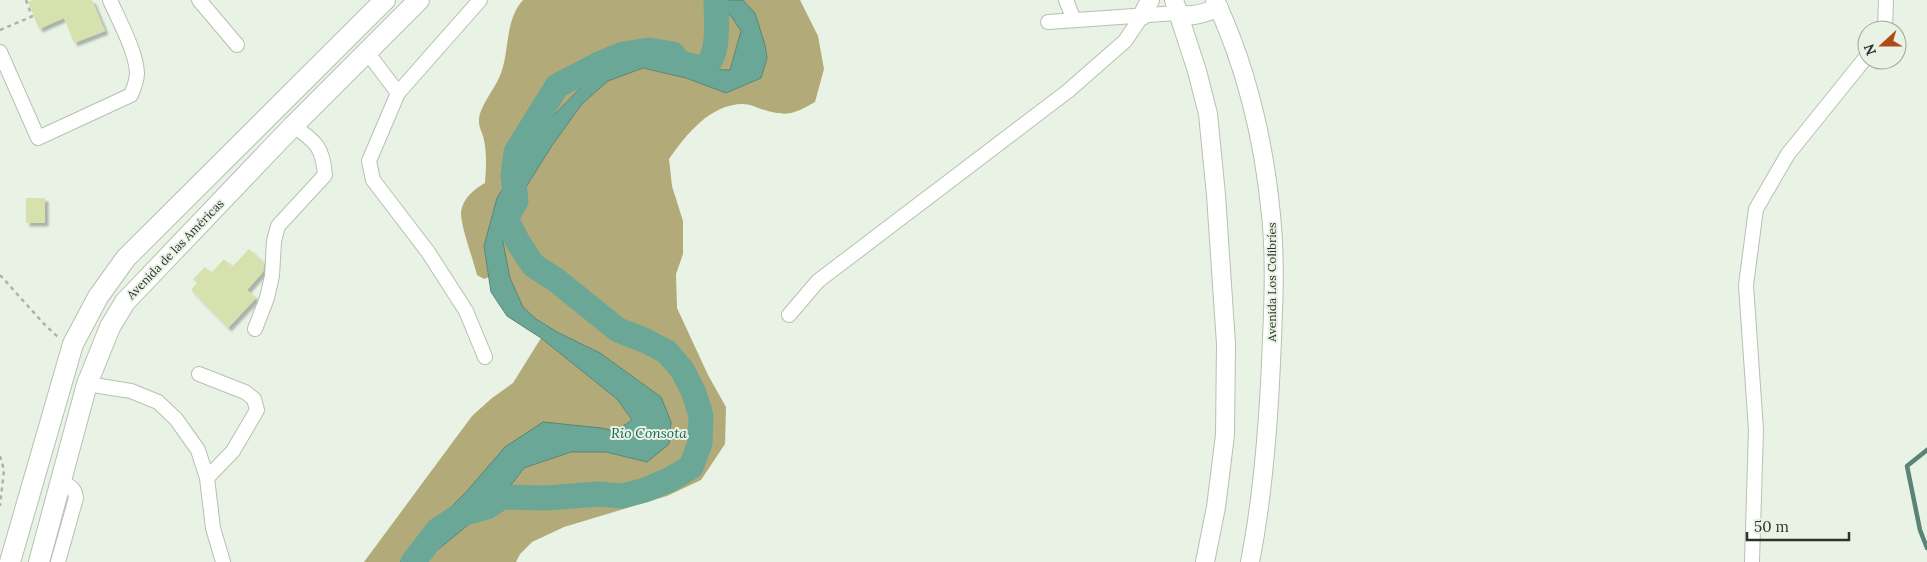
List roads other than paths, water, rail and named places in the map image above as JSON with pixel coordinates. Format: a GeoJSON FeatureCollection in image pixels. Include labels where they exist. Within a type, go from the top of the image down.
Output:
{"type":"FeatureCollection","features":[{"type":"Feature","properties":{"kind":"highway","name":"Avenida de las Américas"},"geometry":{"type":"LineString","coordinates":[[10,562],[73,344],[98,297],[126,258],[385,0]]}},
{"type":"Feature","properties":{"kind":"highway","name":"Avenida de las Américas"},"geometry":{"type":"LineString","coordinates":[[39,562],[87,384],[110,327],[125,302],[293,126],[419,0]]}},
{"type":"Feature","properties":{"kind":"main road"},"geometry":{"type":"LineString","coordinates":[[1142,16],[1150,0]]}},
{"type":"Feature","properties":{"kind":"main road"},"geometry":{"type":"LineString","coordinates":[[1175,6],[1185,16],[1194,16],[1217,4]]}},
{"type":"Feature","properties":{"kind":"main road","name":"Avenida Los Colibríes"},"geometry":{"type":"LineString","coordinates":[[1217,4],[1242,72],[1260,138],[1271,215],[1274,284],[1269,406],[1260,512],[1250,562]]}},
{"type":"Feature","properties":{"kind":"main road"},"geometry":{"type":"LineString","coordinates":[[1175,6],[1197,71],[1208,114],[1216,195],[1226,344],[1224,435],[1216,506],[1205,562]]}},
{"type":"Feature","properties":{"kind":"street"},"geometry":{"type":"LineString","coordinates":[[0,52],[38,138],[89,115],[131,95],[135,85],[137,74],[135,60],[110,0]]}},
{"type":"Feature","properties":{"kind":"street"},"geometry":{"type":"LineString","coordinates":[[199,0],[238,45]]}},
{"type":"Feature","properties":{"kind":"street"},"geometry":{"type":"LineString","coordinates":[[480,0],[398,93],[369,161],[373,180],[428,252],[466,311],[485,357]]}},
{"type":"Feature","properties":{"kind":"street"},"geometry":{"type":"LineString","coordinates":[[1066,0],[1074,20]]}},
{"type":"Feature","properties":{"kind":"street"},"geometry":{"type":"LineString","coordinates":[[1885,20],[1886,0]]}},
{"type":"Feature","properties":{"kind":"street"},"geometry":{"type":"LineString","coordinates":[[1048,22],[1142,16],[1175,6]]}},
{"type":"Feature","properties":{"kind":"street"},"geometry":{"type":"LineString","coordinates":[[789,314],[818,281],[1068,91],[1125,41],[1142,16]]}},
{"type":"Feature","properties":{"kind":"street"},"geometry":{"type":"LineString","coordinates":[[367,52],[398,93]]}},
{"type":"Feature","properties":{"kind":"street"},"geometry":{"type":"LineString","coordinates":[[1752,562],[1756,430],[1746,285],[1756,209],[1788,154],[1857,68]]}},
{"type":"Feature","properties":{"kind":"street"},"geometry":{"type":"LineString","coordinates":[[255,328],[269,291],[274,241],[278,226],[325,175],[324,156],[310,138],[293,126]]}},
{"type":"Feature","properties":{"kind":"street"},"geometry":{"type":"LineString","coordinates":[[199,374],[246,392],[254,399],[257,410],[233,451],[207,478]]}},
{"type":"Feature","properties":{"kind":"street"},"geometry":{"type":"LineString","coordinates":[[87,384],[131,391],[158,402],[176,419],[198,450],[207,478],[213,528],[223,562]]}},
{"type":"Feature","properties":{"kind":"street"},"geometry":{"type":"LineString","coordinates":[[58,562],[76,498],[72,487],[61,482]]}},
{"type":"Feature","properties":{"kind":"water","name":"Rio Consota"},"geometry":{"type":"Polygon","coordinates":[[[716,0],[743,0],[755,13],[767,58],[761,78],[726,93],[686,78],[643,68],[608,81],[582,104],[553,144],[506,219],[503,242],[510,278],[523,307],[536,319],[557,332],[600,353],[661,397],[671,422],[669,444],[647,462],[606,452],[571,452],[524,468],[502,497],[423,562],[400,562],[467,491],[505,447],[543,422],[616,431],[632,420],[617,399],[541,338],[507,316],[491,292],[484,246],[497,198],[540,129],[596,72],[624,54],[649,50],[673,54],[703,69],[730,70],[741,31],[731,16],[716,0]]]}},
{"type":"Feature","properties":{"kind":"waterway"},"geometry":{"type":"LineString","coordinates":[[413,562],[438,530],[462,514],[487,507],[502,497],[547,498],[598,494],[622,496],[645,490],[669,480],[691,467],[700,443],[701,416],[694,393],[683,371],[667,352],[644,340],[618,330],[556,280],[533,265],[506,219],[516,201],[513,176],[516,152],[557,86],[601,63],[624,54],[649,50],[673,54],[678,62],[703,69],[709,63],[715,47],[717,27],[716,0]]}},
{"type":"Feature","properties":{"kind":"waterway"},"geometry":{"type":"LineString","coordinates":[[1927,450],[1907,466],[1920,530],[1927,548]]}}]}
